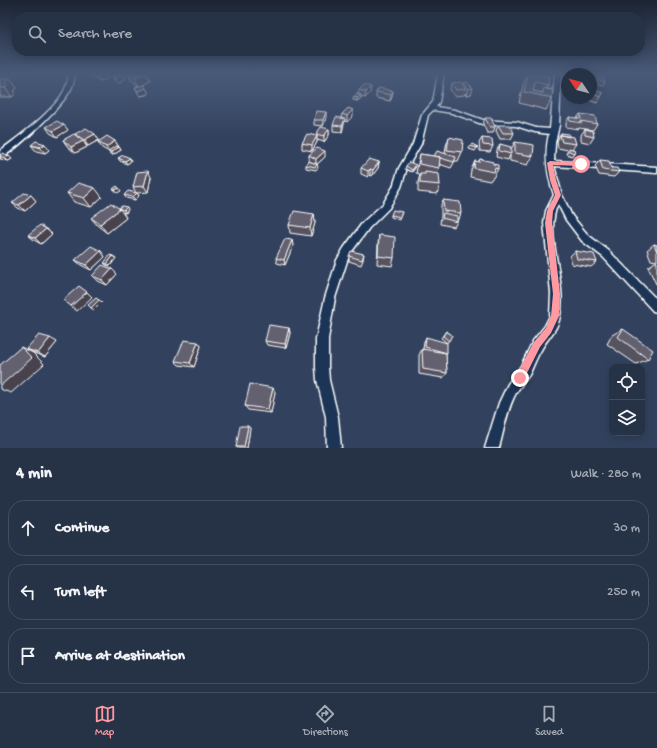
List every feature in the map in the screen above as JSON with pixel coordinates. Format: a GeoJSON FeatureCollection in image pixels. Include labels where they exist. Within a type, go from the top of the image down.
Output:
{"type":"FeatureCollection","features":[{"type":"Feature","properties":{"kind":"street"},"geometry":{"type":"LineString","coordinates":[[1,153],[35,126],[64,95]]}},
{"type":"Feature","properties":{"kind":"street"},"geometry":{"type":"LineString","coordinates":[[334,448],[332,417],[323,380],[322,367],[322,339],[330,298],[342,260],[347,250],[366,225],[386,206],[397,187],[403,168],[417,144],[426,115],[436,102],[437,95]]}},
{"type":"Feature","properties":{"kind":"street"},"geometry":{"type":"LineString","coordinates":[[557,95],[550,163],[553,180],[558,195],[569,218],[585,238],[606,254],[657,307]]}},
{"type":"Feature","properties":{"kind":"street"},"geometry":{"type":"LineString","coordinates":[[431,108],[453,111],[482,122],[517,124],[554,132]]}},
{"type":"Feature","properties":{"kind":"street"},"geometry":{"type":"LineString","coordinates":[[550,163],[657,170]]}},
{"type":"Feature","properties":{"kind":"street"},"geometry":{"type":"LineString","coordinates":[[492,448],[505,403],[512,388],[525,370],[537,345],[549,330],[555,316],[556,294],[548,223],[550,211],[558,195]]}},
{"type":"Feature","properties":{"kind":"building"},"geometry":{"type":"Polygon","coordinates":[[[356,95],[361,95],[357,98],[353,97],[356,95]]]}},
{"type":"Feature","properties":{"kind":"building"},"geometry":{"type":"Polygon","coordinates":[[[538,95],[552,95],[552,98],[538,95]]]}},
{"type":"Feature","properties":{"kind":"building"},"geometry":{"type":"Polygon","coordinates":[[[348,108],[353,110],[347,116],[342,114],[348,108]]]}},
{"type":"Feature","properties":{"kind":"building"},"geometry":{"type":"Polygon","coordinates":[[[316,111],[326,112],[323,120],[314,120],[316,111]]]}},
{"type":"Feature","properties":{"kind":"building"},"geometry":{"type":"Polygon","coordinates":[[[580,114],[595,116],[597,124],[581,121],[582,123],[570,121],[569,117],[581,119],[580,114]]]}},
{"type":"Feature","properties":{"kind":"building"},"geometry":{"type":"Polygon","coordinates":[[[336,117],[345,119],[342,126],[333,125],[336,117]]]}},
{"type":"Feature","properties":{"kind":"building"},"geometry":{"type":"Polygon","coordinates":[[[485,118],[491,118],[495,127],[490,127],[485,118]]]}},
{"type":"Feature","properties":{"kind":"building"},"geometry":{"type":"Polygon","coordinates":[[[57,121],[64,125],[53,131],[46,127],[57,121]]]}},
{"type":"Feature","properties":{"kind":"building"},"geometry":{"type":"Polygon","coordinates":[[[498,125],[510,125],[514,133],[503,133],[498,125]]]}},
{"type":"Feature","properties":{"kind":"building"},"geometry":{"type":"Polygon","coordinates":[[[321,127],[329,129],[324,136],[316,134],[321,127]]]}},
{"type":"Feature","properties":{"kind":"building"},"geometry":{"type":"Polygon","coordinates":[[[86,128],[95,134],[84,140],[75,134],[86,128]]]}},
{"type":"Feature","properties":{"kind":"building"},"geometry":{"type":"Polygon","coordinates":[[[585,129],[593,131],[594,137],[585,135],[585,129]]]}},
{"type":"Feature","properties":{"kind":"building"},"geometry":{"type":"Polygon","coordinates":[[[561,133],[569,134],[569,137],[561,135],[561,133]]]}},
{"type":"Feature","properties":{"kind":"building"},"geometry":{"type":"Polygon","coordinates":[[[74,134],[83,141],[71,147],[63,140],[74,134]]]}},
{"type":"Feature","properties":{"kind":"building"},"geometry":{"type":"Polygon","coordinates":[[[307,134],[317,136],[312,145],[302,143],[307,134]]]}},
{"type":"Feature","properties":{"kind":"building"},"geometry":{"type":"Polygon","coordinates":[[[560,135],[574,137],[576,144],[562,142],[560,135]]]}},
{"type":"Feature","properties":{"kind":"building"},"geometry":{"type":"Polygon","coordinates":[[[107,136],[115,141],[106,147],[98,142],[107,136]]]}},
{"type":"Feature","properties":{"kind":"building"},"geometry":{"type":"Polygon","coordinates":[[[449,137],[463,140],[462,152],[447,150],[449,137]]]}},
{"type":"Feature","properties":{"kind":"building"},"geometry":{"type":"Polygon","coordinates":[[[482,138],[492,139],[493,146],[483,145],[482,138]]]}},
{"type":"Feature","properties":{"kind":"building"},"geometry":{"type":"Polygon","coordinates":[[[36,141],[45,144],[40,147],[31,145],[36,141]]]}},
{"type":"Feature","properties":{"kind":"building"},"geometry":{"type":"Polygon","coordinates":[[[515,142],[534,145],[533,156],[515,153],[515,142]]]}},
{"type":"Feature","properties":{"kind":"building"},"geometry":{"type":"Polygon","coordinates":[[[472,144],[478,147],[470,146],[472,144]]]}},
{"type":"Feature","properties":{"kind":"building"},"geometry":{"type":"Polygon","coordinates":[[[500,144],[511,147],[511,154],[499,151],[500,144]]]}},
{"type":"Feature","properties":{"kind":"building"},"geometry":{"type":"Polygon","coordinates":[[[116,146],[119,147],[111,152],[108,151],[116,146]]]}},
{"type":"Feature","properties":{"kind":"building"},"geometry":{"type":"Polygon","coordinates":[[[317,148],[325,151],[316,159],[309,155],[317,148]]]}},
{"type":"Feature","properties":{"kind":"building"},"geometry":{"type":"Polygon","coordinates":[[[569,148],[575,150],[574,153],[569,151],[569,148]]]}},
{"type":"Feature","properties":{"kind":"building"},"geometry":{"type":"Polygon","coordinates":[[[437,151],[456,157],[454,162],[434,156],[437,151]]]}},
{"type":"Feature","properties":{"kind":"building"},"geometry":{"type":"Polygon","coordinates":[[[3,153],[9,156],[5,158],[0,156],[3,153]]]}},
{"type":"Feature","properties":{"kind":"building"},"geometry":{"type":"Polygon","coordinates":[[[420,154],[440,157],[439,168],[419,164],[420,154]]]}},
{"type":"Feature","properties":{"kind":"building"},"geometry":{"type":"Polygon","coordinates":[[[123,155],[130,158],[125,161],[118,158],[123,155]]]}},
{"type":"Feature","properties":{"kind":"building"},"geometry":{"type":"Polygon","coordinates":[[[369,159],[379,162],[373,170],[370,169],[368,171],[361,168],[369,159]]]}},
{"type":"Feature","properties":{"kind":"building"},"geometry":{"type":"Polygon","coordinates":[[[480,159],[493,162],[493,164],[498,165],[498,169],[495,168],[494,172],[474,168],[475,161],[479,162],[480,159]]]}},
{"type":"Feature","properties":{"kind":"building"},"geometry":{"type":"Polygon","coordinates":[[[600,160],[609,161],[611,168],[617,168],[619,172],[603,170],[600,160]]]}},
{"type":"Feature","properties":{"kind":"building"},"geometry":{"type":"Polygon","coordinates":[[[308,161],[317,164],[315,167],[306,165],[308,161]]]}},
{"type":"Feature","properties":{"kind":"building"},"geometry":{"type":"Polygon","coordinates":[[[409,162],[416,165],[412,170],[406,166],[409,162]]]}},
{"type":"Feature","properties":{"kind":"building"},"geometry":{"type":"Polygon","coordinates":[[[148,171],[144,186],[133,187],[137,172],[148,171]]]}},
{"type":"Feature","properties":{"kind":"building"},"geometry":{"type":"Polygon","coordinates":[[[425,172],[439,174],[440,185],[420,183],[420,174],[425,174],[425,172]]]}},
{"type":"Feature","properties":{"kind":"building"},"geometry":{"type":"Polygon","coordinates":[[[78,183],[95,188],[84,198],[67,193],[78,183]]]}},
{"type":"Feature","properties":{"kind":"building"},"geometry":{"type":"Polygon","coordinates":[[[117,186],[119,188],[115,190],[113,189],[117,186]]]}},
{"type":"Feature","properties":{"kind":"building"},"geometry":{"type":"Polygon","coordinates":[[[128,191],[137,193],[133,197],[124,195],[128,191]]]}},
{"type":"Feature","properties":{"kind":"building"},"geometry":{"type":"Polygon","coordinates":[[[24,193],[31,195],[19,205],[12,203],[24,193]]]}},
{"type":"Feature","properties":{"kind":"building"},"geometry":{"type":"Polygon","coordinates":[[[443,200],[460,202],[461,213],[444,211],[443,200]]]}},
{"type":"Feature","properties":{"kind":"building"},"geometry":{"type":"Polygon","coordinates":[[[111,203],[120,209],[100,224],[91,218],[111,203]]]}},
{"type":"Feature","properties":{"kind":"building"},"geometry":{"type":"Polygon","coordinates":[[[122,206],[127,207],[124,210],[119,208],[122,206]]]}},
{"type":"Feature","properties":{"kind":"building"},"geometry":{"type":"Polygon","coordinates":[[[393,210],[402,212],[400,217],[391,215],[393,210]]]}},
{"type":"Feature","properties":{"kind":"building"},"geometry":{"type":"Polygon","coordinates":[[[294,211],[314,214],[310,228],[289,225],[294,211]]]}},
{"type":"Feature","properties":{"kind":"building"},"geometry":{"type":"Polygon","coordinates":[[[443,213],[457,216],[457,222],[442,218],[443,213]]]}},
{"type":"Feature","properties":{"kind":"building"},"geometry":{"type":"Polygon","coordinates":[[[40,225],[46,229],[35,238],[28,235],[40,225]]]}},
{"type":"Feature","properties":{"kind":"building"},"geometry":{"type":"Polygon","coordinates":[[[379,235],[395,237],[394,258],[378,256],[379,235]]]}},
{"type":"Feature","properties":{"kind":"building"},"geometry":{"type":"Polygon","coordinates":[[[285,239],[292,240],[284,260],[276,258],[285,239]]]}},
{"type":"Feature","properties":{"kind":"building"},"geometry":{"type":"Polygon","coordinates":[[[654,244],[657,245],[657,252],[654,244]]]}},
{"type":"Feature","properties":{"kind":"building"},"geometry":{"type":"Polygon","coordinates":[[[91,246],[101,251],[86,265],[75,260],[91,246]]]}},
{"type":"Feature","properties":{"kind":"building"},"geometry":{"type":"Polygon","coordinates":[[[351,251],[364,254],[362,260],[349,256],[351,251]]]}},
{"type":"Feature","properties":{"kind":"building"},"geometry":{"type":"Polygon","coordinates":[[[575,251],[594,254],[597,262],[577,259],[575,251]]]}},
{"type":"Feature","properties":{"kind":"building"},"geometry":{"type":"Polygon","coordinates":[[[110,255],[113,256],[107,264],[104,263],[110,255]]]}},
{"type":"Feature","properties":{"kind":"building"},"geometry":{"type":"Polygon","coordinates":[[[102,265],[112,269],[102,280],[92,276],[102,265]]]}},
{"type":"Feature","properties":{"kind":"building"},"geometry":{"type":"Polygon","coordinates":[[[79,286],[87,292],[71,306],[63,300],[79,286]]]}},
{"type":"Feature","properties":{"kind":"building"},"geometry":{"type":"Polygon","coordinates":[[[96,298],[99,300],[91,308],[88,305],[96,298]]]}},
{"type":"Feature","properties":{"kind":"building"},"geometry":{"type":"Polygon","coordinates":[[[269,325],[289,328],[285,344],[265,341],[269,325]]]}},
{"type":"Feature","properties":{"kind":"building"},"geometry":{"type":"Polygon","coordinates":[[[623,329],[653,350],[648,359],[618,337],[623,329]]]}},
{"type":"Feature","properties":{"kind":"building"},"geometry":{"type":"Polygon","coordinates":[[[446,331],[452,335],[449,341],[443,336],[446,331]]]}},
{"type":"Feature","properties":{"kind":"building"},"geometry":{"type":"Polygon","coordinates":[[[39,335],[50,338],[38,353],[26,349],[39,335]]]}},
{"type":"Feature","properties":{"kind":"building"},"geometry":{"type":"Polygon","coordinates":[[[426,337],[447,343],[447,353],[425,347],[426,337]]]}},
{"type":"Feature","properties":{"kind":"building"},"geometry":{"type":"Polygon","coordinates":[[[184,340],[198,342],[190,363],[175,361],[184,340]]]}},
{"type":"Feature","properties":{"kind":"building"},"geometry":{"type":"Polygon","coordinates":[[[21,347],[32,358],[0,386],[0,365],[21,347]]]}},
{"type":"Feature","properties":{"kind":"building"},"geometry":{"type":"Polygon","coordinates":[[[422,349],[446,353],[447,373],[423,369],[422,349]]]}},
{"type":"Feature","properties":{"kind":"building"},"geometry":{"type":"Polygon","coordinates":[[[250,384],[273,388],[268,409],[245,406],[250,384]]]}},
{"type":"Feature","properties":{"kind":"building"},"geometry":{"type":"Polygon","coordinates":[[[240,426],[248,426],[244,447],[236,447],[240,426]]]}},
{"type":"Feature","properties":{"kind":"route"},"geometry":{"type":"LineString","coordinates":[[520,378],[537,345],[553,323],[555,316],[556,294],[548,223],[550,211],[558,195],[553,180],[550,163],[581,164]]}}]}
